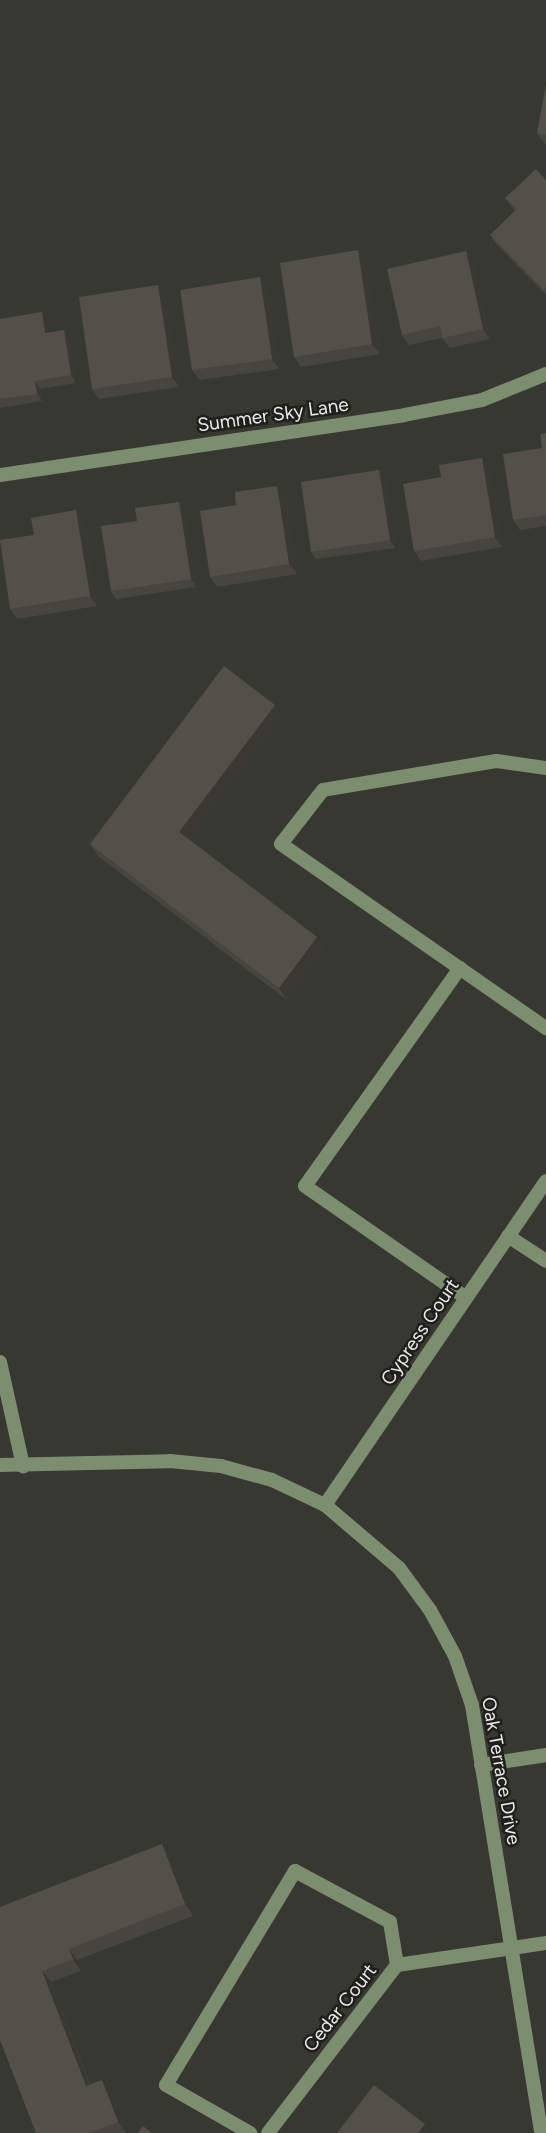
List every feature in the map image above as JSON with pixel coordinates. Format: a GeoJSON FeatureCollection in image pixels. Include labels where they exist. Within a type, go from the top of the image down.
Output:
{"type":"FeatureCollection","features":[{"type":"Feature","properties":{"kind":"street","name":"Summer Sky Lane"},"geometry":{"type":"LineString","coordinates":[[0,475],[404,415],[482,400],[546,374]]}},
{"type":"Feature","properties":{"kind":"street"},"geometry":{"type":"LineString","coordinates":[[546,768],[496,761],[323,790],[281,844],[546,1028]]}},
{"type":"Feature","properties":{"kind":"street"},"geometry":{"type":"LineString","coordinates":[[460,968],[305,1186],[466,1298]]}},
{"type":"Feature","properties":{"kind":"street","name":"Cypress Court"},"geometry":{"type":"LineString","coordinates":[[326,1505],[546,1181]]}},
{"type":"Feature","properties":{"kind":"street"},"geometry":{"type":"LineString","coordinates":[[508,1236],[546,1261]]}},
{"type":"Feature","properties":{"kind":"street"},"geometry":{"type":"LineString","coordinates":[[0,1362],[23,1466]]}},
{"type":"Feature","properties":{"kind":"street","name":"Oak Terrace Drive"},"geometry":{"type":"LineString","coordinates":[[0,1465],[170,1461],[221,1466],[272,1480],[326,1505],[381,1549],[430,1610],[455,1656],[472,1705],[541,2133]]}},
{"type":"Feature","properties":{"kind":"street"},"geometry":{"type":"LineString","coordinates":[[481,1765],[546,1755]]}},
{"type":"Feature","properties":{"kind":"street"},"geometry":{"type":"LineString","coordinates":[[250,2133],[166,2085],[295,1871],[390,1923],[397,1965]]}},
{"type":"Feature","properties":{"kind":"street","name":"Cedar Court"},"geometry":{"type":"LineString","coordinates":[[268,2133],[397,1965],[546,1943]]}},
{"type":"Feature","properties":{"kind":"building"},"geometry":{"type":"Polygon","coordinates":[[[546,85],[546,135],[537,133],[546,85]]]}},
{"type":"Feature","properties":{"kind":"building"},"geometry":{"type":"Polygon","coordinates":[[[536,169],[546,180],[544,290],[490,235],[517,209],[505,198],[536,169]]]}},
{"type":"Feature","properties":{"kind":"building"},"geometry":{"type":"Polygon","coordinates":[[[358,250],[372,344],[294,357],[280,263],[358,250]]]}},
{"type":"Feature","properties":{"kind":"building"},"geometry":{"type":"Polygon","coordinates":[[[466,251],[483,329],[443,338],[440,326],[402,335],[387,269],[466,251]]]}},
{"type":"Feature","properties":{"kind":"building"},"geometry":{"type":"Polygon","coordinates":[[[260,277],[272,359],[192,370],[180,290],[260,277]]]}},
{"type":"Feature","properties":{"kind":"building"},"geometry":{"type":"Polygon","coordinates":[[[158,285],[172,377],[92,389],[79,297],[158,285]]]}},
{"type":"Feature","properties":{"kind":"building"},"geometry":{"type":"Polygon","coordinates":[[[42,312],[45,333],[64,330],[71,375],[35,381],[37,394],[0,399],[0,319],[42,312]]]}},
{"type":"Feature","properties":{"kind":"building"},"geometry":{"type":"Polygon","coordinates":[[[546,433],[546,515],[513,520],[503,454],[542,448],[540,434],[546,433]]]}},
{"type":"Feature","properties":{"kind":"building"},"geometry":{"type":"Polygon","coordinates":[[[482,458],[495,537],[414,551],[403,484],[441,477],[439,465],[482,458]]]}},
{"type":"Feature","properties":{"kind":"building"},"geometry":{"type":"Polygon","coordinates":[[[379,470],[390,540],[311,552],[301,482],[379,470]]]}},
{"type":"Feature","properties":{"kind":"building"},"geometry":{"type":"Polygon","coordinates":[[[277,486],[289,564],[210,577],[200,511],[236,505],[235,492],[277,486]]]}},
{"type":"Feature","properties":{"kind":"building"},"geometry":{"type":"Polygon","coordinates":[[[179,502],[191,579],[111,591],[101,526],[137,521],[135,508],[179,502]]]}},
{"type":"Feature","properties":{"kind":"building"},"geometry":{"type":"Polygon","coordinates":[[[76,510],[90,596],[10,609],[0,540],[34,535],[31,518],[76,510]]]}},
{"type":"Feature","properties":{"kind":"building"},"geometry":{"type":"Polygon","coordinates":[[[224,666],[275,705],[179,832],[317,937],[279,988],[90,844],[224,666]]]}},
{"type":"Feature","properties":{"kind":"building"},"geometry":{"type":"Polygon","coordinates":[[[162,1844],[185,1904],[69,1949],[73,1959],[42,1971],[86,2086],[102,2080],[118,2122],[88,2133],[36,2133],[0,2040],[0,1907],[162,1844]]]}},
{"type":"Feature","properties":{"kind":"building"},"geometry":{"type":"Polygon","coordinates":[[[374,2085],[425,2124],[418,2133],[337,2133],[374,2085]]]}},
{"type":"Feature","properties":{"kind":"building"},"geometry":{"type":"Polygon","coordinates":[[[143,2126],[152,2133],[138,2133],[143,2126]]]}}]}
